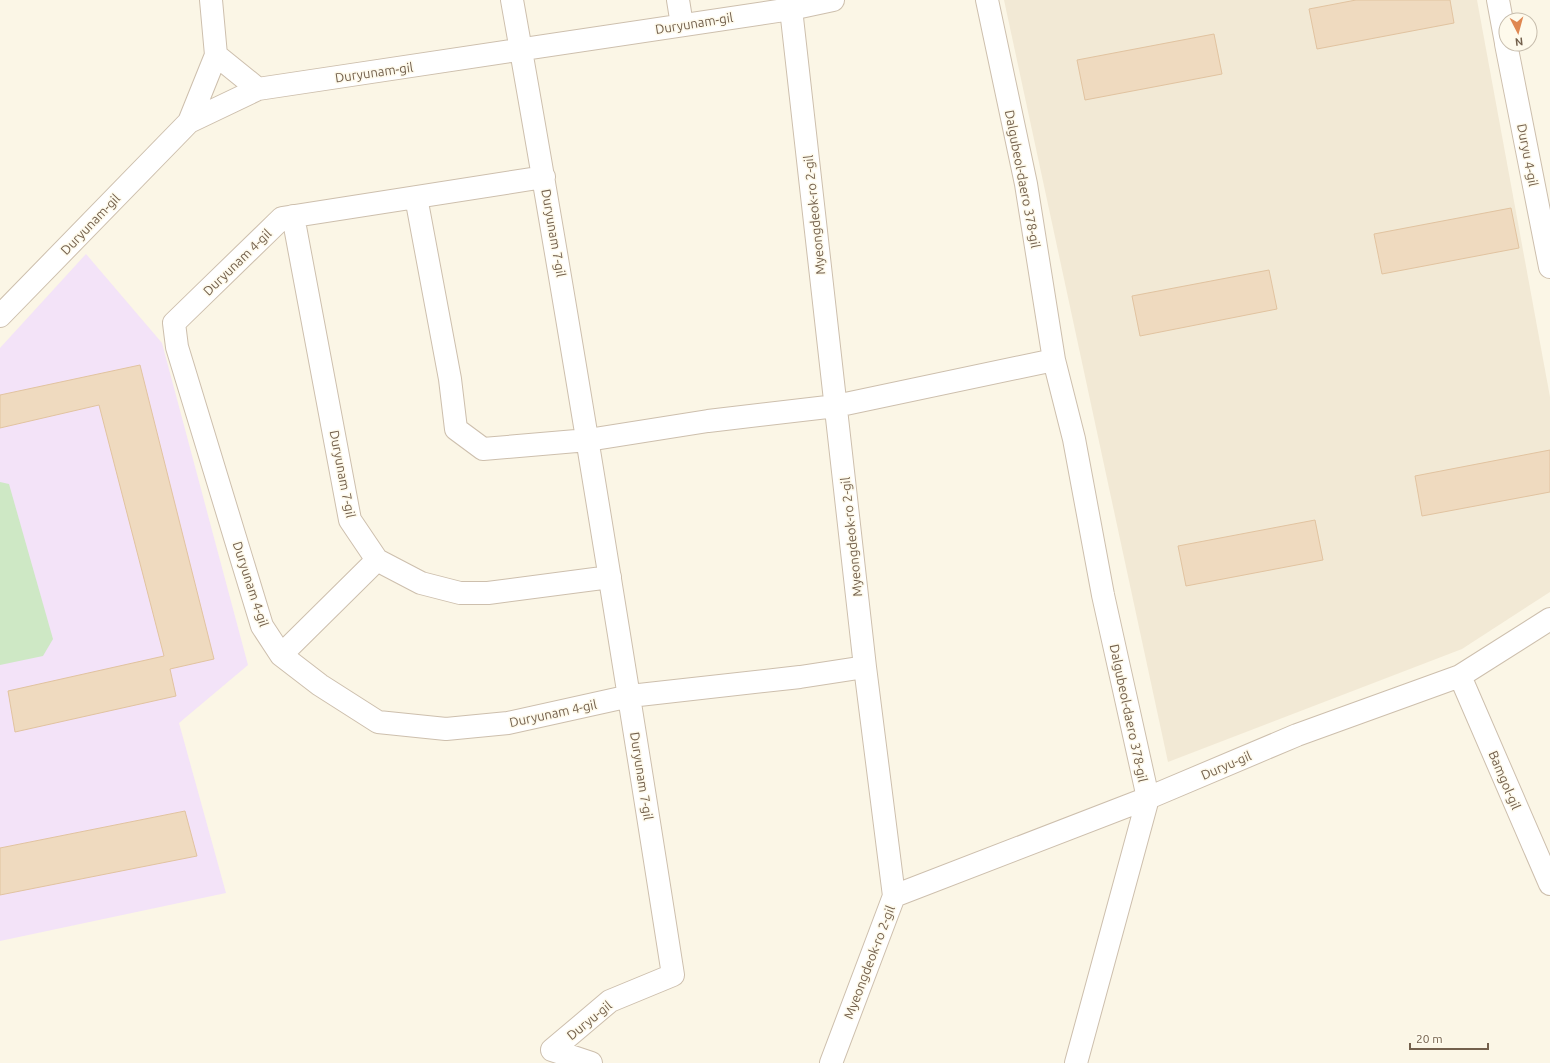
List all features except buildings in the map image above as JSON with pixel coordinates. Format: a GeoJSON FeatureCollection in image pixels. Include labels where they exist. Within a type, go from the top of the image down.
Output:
{"type":"FeatureCollection","features":[{"type":"Feature","properties":{"kind":"street"},"geometry":{"type":"LineString","coordinates":[[189,122],[216,55],[210,0]]}},
{"type":"Feature","properties":{"kind":"street","name":"Duryunam 7-gil"},"geometry":{"type":"LineString","coordinates":[[512,0],[544,177],[588,440],[630,696],[673,975]]}},
{"type":"Feature","properties":{"kind":"street"},"geometry":{"type":"LineString","coordinates":[[678,0],[682,25]]}},
{"type":"Feature","properties":{"kind":"street","name":"Duryunam-gil"},"geometry":{"type":"LineString","coordinates":[[0,316],[189,122],[258,89],[682,25],[791,4],[833,0]]}},
{"type":"Feature","properties":{"kind":"street","name":"Dalgubeol-daero 378-gil"},"geometry":{"type":"LineString","coordinates":[[987,0],[1026,184],[1054,360],[1074,439],[1103,594],[1148,798],[1076,1063]]}},
{"type":"Feature","properties":{"kind":"street","name":"Duryu 4-gil"},"geometry":{"type":"LineString","coordinates":[[1498,0],[1500,12]]}},
{"type":"Feature","properties":{"kind":"street","name":"Myeongdeok-ro 2-gil"},"geometry":{"type":"LineString","coordinates":[[791,4],[865,667],[894,896],[831,1063]]}},
{"type":"Feature","properties":{"kind":"street","name":"Duryu 4-gil"},"geometry":{"type":"LineString","coordinates":[[1508,52],[1550,267]]}},
{"type":"Feature","properties":{"kind":"street"},"geometry":{"type":"LineString","coordinates":[[216,55],[258,89]]}},
{"type":"Feature","properties":{"kind":"street","name":"Duryunam 4-gil"},"geometry":{"type":"LineString","coordinates":[[544,177],[282,218],[174,323],[177,347],[262,626],[282,655],[320,685],[378,722],[446,729],[508,723],[630,696],[800,677],[865,667]]}},
{"type":"Feature","properties":{"kind":"street"},"geometry":{"type":"LineString","coordinates":[[416,197],[450,379],[456,429],[483,449],[588,440],[708,421],[836,406],[1054,360]]}},
{"type":"Feature","properties":{"kind":"street","name":"Duryunam 7-gil"},"geometry":{"type":"LineString","coordinates":[[293,216],[350,520],[377,560],[421,583],[460,593],[488,593],[610,576]]}},
{"type":"Feature","properties":{"kind":"street"},"geometry":{"type":"LineString","coordinates":[[282,655],[377,560]]}},
{"type":"Feature","properties":{"kind":"street","name":"Duryu-gil"},"geometry":{"type":"LineString","coordinates":[[894,896],[1148,798],[1297,735],[1460,676],[1550,619]]}},
{"type":"Feature","properties":{"kind":"street","name":"Bamgol-gil"},"geometry":{"type":"LineString","coordinates":[[1460,676],[1550,884]]}},
{"type":"Feature","properties":{"kind":"street","name":"Duryu-gil"},"geometry":{"type":"LineString","coordinates":[[591,1063],[552,1050],[610,1001],[673,975]]}},
{"type":"Feature","properties":{"kind":"shaded area"},"geometry":{"type":"Polygon","coordinates":[[[1004,0],[1477,0],[1550,397],[1550,592],[1462,649],[1168,762],[1004,0]]]}},
{"type":"Feature","properties":{"kind":"shaded area"},"geometry":{"type":"Polygon","coordinates":[[[86,254],[162,343],[248,665],[179,723],[226,893],[0,941],[0,348],[86,254]]]}},
{"type":"Feature","properties":{"kind":"green space"},"geometry":{"type":"Polygon","coordinates":[[[0,482],[9,484],[53,639],[43,656],[0,665],[0,482]]]}}]}
